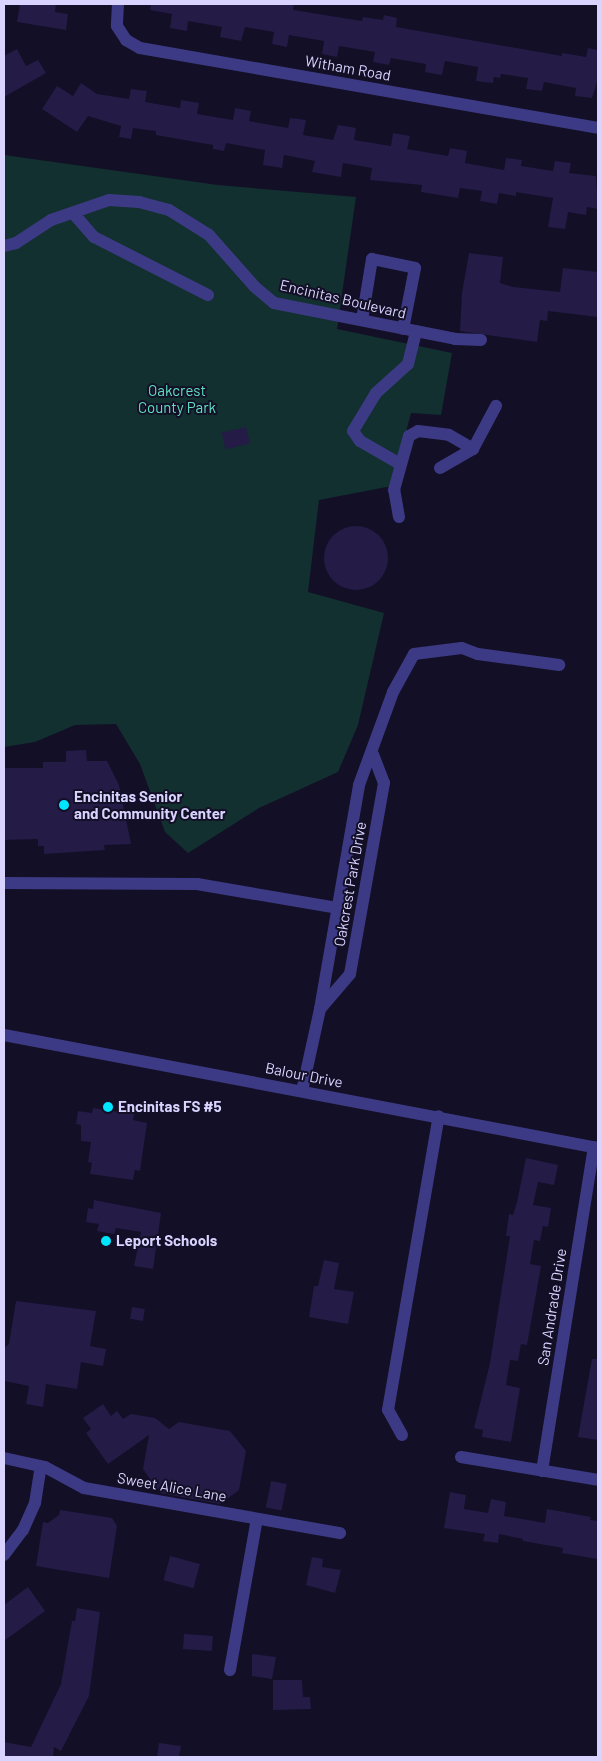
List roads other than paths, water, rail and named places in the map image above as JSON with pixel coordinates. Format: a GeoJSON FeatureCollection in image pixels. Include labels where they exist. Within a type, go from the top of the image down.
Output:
{"type":"FeatureCollection","features":[{"type":"Feature","properties":{"kind":"street","name":"Witham Road"},"geometry":{"type":"LineString","coordinates":[[118,7],[117,26],[126,40],[140,48],[598,128]]}},
{"type":"Feature","properties":{"kind":"street","name":"Encinitas Boulevard"},"geometry":{"type":"LineString","coordinates":[[4,246],[16,243],[51,220],[109,200],[140,202],[169,210],[210,235],[255,287],[274,303],[416,332],[481,340]]}},
{"type":"Feature","properties":{"kind":"street"},"geometry":{"type":"LineString","coordinates":[[73,213],[94,237],[208,295]]}},
{"type":"Feature","properties":{"kind":"street"},"geometry":{"type":"LineString","coordinates":[[362,320],[372,259],[414,268],[403,329]]}},
{"type":"Feature","properties":{"kind":"street"},"geometry":{"type":"LineString","coordinates":[[400,464],[366,445],[353,431],[376,393],[408,364],[416,332]]}},
{"type":"Feature","properties":{"kind":"street"},"geometry":{"type":"LineString","coordinates":[[440,468],[473,449],[496,406]]}},
{"type":"Feature","properties":{"kind":"street"},"geometry":{"type":"LineString","coordinates":[[399,517],[394,490],[409,436],[418,431],[449,435],[473,449]]}},
{"type":"Feature","properties":{"kind":"street","name":"Oakcrest Park Drive"},"geometry":{"type":"LineString","coordinates":[[302,1091],[320,1009],[336,908],[359,785],[373,755],[393,692],[414,654],[462,648],[478,654],[559,665]]}},
{"type":"Feature","properties":{"kind":"street","name":"Oakcrest Park Drive"},"geometry":{"type":"LineString","coordinates":[[320,1009],[350,974],[384,783],[373,755]]}},
{"type":"Feature","properties":{"kind":"street"},"geometry":{"type":"LineString","coordinates":[[4,884],[197,884],[336,908]]}},
{"type":"Feature","properties":{"kind":"street","name":"Balour Drive"},"geometry":{"type":"LineString","coordinates":[[4,1035],[439,1116],[596,1148]]}},
{"type":"Feature","properties":{"kind":"street"},"geometry":{"type":"LineString","coordinates":[[402,1435],[388,1410],[439,1116]]}},
{"type":"Feature","properties":{"kind":"street","name":"San Andrade Drive"},"geometry":{"type":"LineString","coordinates":[[542,1471],[596,1148]]}},
{"type":"Feature","properties":{"kind":"street"},"geometry":{"type":"LineString","coordinates":[[461,1456],[598,1480]]}},
{"type":"Feature","properties":{"kind":"street","name":"Sweet Alice Lane"},"geometry":{"type":"LineString","coordinates":[[4,1458],[41,1466],[84,1488],[340,1533]]}},
{"type":"Feature","properties":{"kind":"street"},"geometry":{"type":"LineString","coordinates":[[4,1555],[23,1530],[35,1503],[41,1466]]}},
{"type":"Feature","properties":{"kind":"street"},"geometry":{"type":"LineString","coordinates":[[230,1670],[257,1518]]}},
{"type":"Feature","properties":{"kind":"place","name":"Encinitas Senior and Community Center"},"geometry":{"type":"Point","coordinates":[64,805]}},
{"type":"Feature","properties":{"kind":"place","name":"Encinitas FS #5"},"geometry":{"type":"Point","coordinates":[108,1107]}},
{"type":"Feature","properties":{"kind":"place","name":"Leport Schools"},"geometry":{"type":"Point","coordinates":[106,1241]}},
{"type":"Feature","properties":{"kind":"park label","name":"Oakcrest County Park"},"geometry":{"type":"Point","coordinates":[177,398]}}]}
